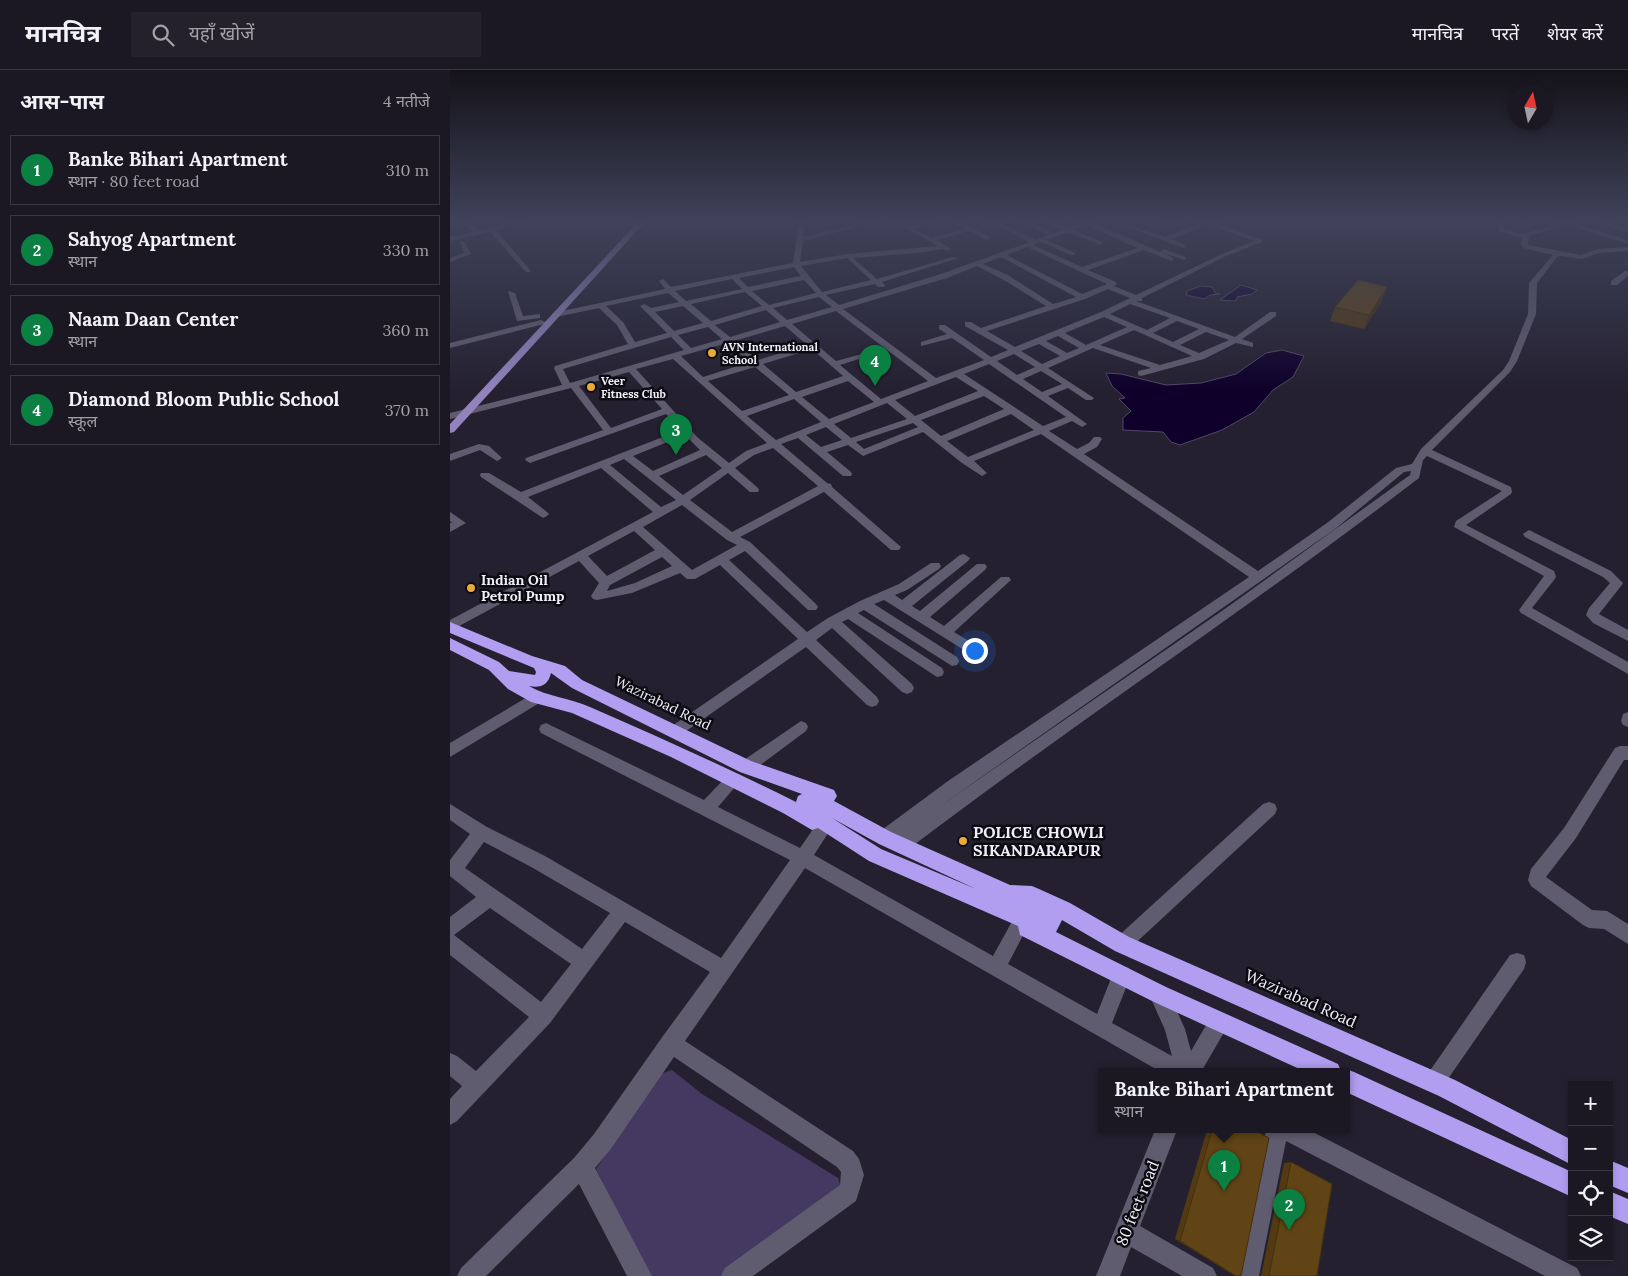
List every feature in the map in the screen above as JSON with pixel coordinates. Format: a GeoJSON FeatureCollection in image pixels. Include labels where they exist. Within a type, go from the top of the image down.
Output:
{"type":"FeatureCollection","features":[{"type":"Feature","properties":{"kind":"highway","name":"Wazirabad Road"},"geometry":{"type":"LineString","coordinates":[[450,626],[538,664],[560,670],[577,684],[746,767],[823,793],[846,810],[854,821]]}},
{"type":"Feature","properties":{"kind":"highway","name":"Wazirabad Road"},"geometry":{"type":"LineString","coordinates":[[450,643],[494,666],[513,685],[536,698],[575,707],[677,752],[832,829],[885,860],[1013,909]]}},
{"type":"Feature","properties":{"kind":"highway"},"geometry":{"type":"LineString","coordinates":[[506,676],[538,682],[543,677],[544,671],[538,664]]}},
{"type":"Feature","properties":{"kind":"highway","name":"Wazirabad Road"},"geometry":{"type":"LineString","coordinates":[[832,829],[804,807],[804,802],[810,799],[817,800],[1013,909],[1029,930],[1159,994],[1321,1068]]}},
{"type":"Feature","properties":{"kind":"highway","name":"Wazirabad Road"},"geometry":{"type":"LineString","coordinates":[[1013,909],[1032,896],[1040,899],[1122,944],[1440,1085],[1568,1151]]}},
{"type":"Feature","properties":{"kind":"highway"},"geometry":{"type":"LineString","coordinates":[[1350,1082],[1568,1183]]}},
{"type":"Feature","properties":{"kind":"highway"},"geometry":{"type":"LineString","coordinates":[[1613,1174],[1628,1181]]}},
{"type":"Feature","properties":{"kind":"highway"},"geometry":{"type":"LineString","coordinates":[[1613,1205],[1628,1212]]}},
{"type":"Feature","properties":{"kind":"main road"},"geometry":{"type":"LineString","coordinates":[[451,417],[503,367],[587,278]]}},
{"type":"Feature","properties":{"kind":"main road"},"geometry":{"type":"LineString","coordinates":[[450,430],[503,367]]}},
{"type":"Feature","properties":{"kind":"street"},"geometry":{"type":"LineString","coordinates":[[450,346],[550,317],[636,298],[666,285],[698,278]]}},
{"type":"Feature","properties":{"kind":"street"},"geometry":{"type":"LineString","coordinates":[[666,285],[716,278]]}},
{"type":"Feature","properties":{"kind":"street"},"geometry":{"type":"LineString","coordinates":[[735,278],[850,377],[924,428],[982,474]]}},
{"type":"Feature","properties":{"kind":"street"},"geometry":{"type":"LineString","coordinates":[[649,311],[800,278]]}},
{"type":"Feature","properties":{"kind":"street"},"geometry":{"type":"LineString","coordinates":[[807,278],[820,294],[837,308],[934,382]]}},
{"type":"Feature","properties":{"kind":"street"},"geometry":{"type":"LineString","coordinates":[[873,278],[893,292]]}},
{"type":"Feature","properties":{"kind":"street"},"geometry":{"type":"LineString","coordinates":[[609,432],[558,370],[560,366],[820,294],[886,278]]}},
{"type":"Feature","properties":{"kind":"street"},"geometry":{"type":"LineString","coordinates":[[451,417],[570,386],[935,278]]}},
{"type":"Feature","properties":{"kind":"street"},"geometry":{"type":"LineString","coordinates":[[1007,278],[1052,307]]}},
{"type":"Feature","properties":{"kind":"street"},"geometry":{"type":"LineString","coordinates":[[1045,278],[1082,297]]}},
{"type":"Feature","properties":{"kind":"street"},"geometry":{"type":"LineString","coordinates":[[1079,278],[1083,280]]}},
{"type":"Feature","properties":{"kind":"street"},"geometry":{"type":"LineString","coordinates":[[1101,278],[1112,283],[1110,287]]}},
{"type":"Feature","properties":{"kind":"street"},"geometry":{"type":"LineString","coordinates":[[450,626],[683,500],[750,453],[1016,351],[1136,300],[1178,278]]}},
{"type":"Feature","properties":{"kind":"street"},"geometry":{"type":"LineString","coordinates":[[893,842],[962,799],[1125,686],[1230,603],[1344,530],[1415,476],[1418,460],[1425,450],[1506,372],[1513,361],[1532,314],[1533,283],[1537,278]]}},
{"type":"Feature","properties":{"kind":"street"},"geometry":{"type":"LineString","coordinates":[[1614,283],[1622,278]]}},
{"type":"Feature","properties":{"kind":"street"},"geometry":{"type":"LineString","coordinates":[[666,285],[826,424],[863,453],[924,428]]}},
{"type":"Feature","properties":{"kind":"street"},"geometry":{"type":"LineString","coordinates":[[980,331],[1110,287],[1177,318],[1250,345]]}},
{"type":"Feature","properties":{"kind":"street"},"geometry":{"type":"LineString","coordinates":[[511,294],[521,319],[550,317]]}},
{"type":"Feature","properties":{"kind":"street"},"geometry":{"type":"LineString","coordinates":[[636,298],[689,351]]}},
{"type":"Feature","properties":{"kind":"street"},"geometry":{"type":"LineString","coordinates":[[600,305],[621,325],[633,345]]}},
{"type":"Feature","properties":{"kind":"street"},"geometry":{"type":"LineString","coordinates":[[1104,314],[1201,357]]}},
{"type":"Feature","properties":{"kind":"street"},"geometry":{"type":"LineString","coordinates":[[1141,373],[1201,357],[1236,340],[1273,314]]}},
{"type":"Feature","properties":{"kind":"street"},"geometry":{"type":"LineString","coordinates":[[1146,333],[1177,318]]}},
{"type":"Feature","properties":{"kind":"street"},"geometry":{"type":"LineString","coordinates":[[968,324],[1016,351],[1088,398]]}},
{"type":"Feature","properties":{"kind":"street"},"geometry":{"type":"LineString","coordinates":[[942,327],[1082,424]]}},
{"type":"Feature","properties":{"kind":"street"},"geometry":{"type":"LineString","coordinates":[[1015,379],[1134,327]]}},
{"type":"Feature","properties":{"kind":"street"},"geometry":{"type":"LineString","coordinates":[[1173,345],[1205,329]]}},
{"type":"Feature","properties":{"kind":"street"},"geometry":{"type":"LineString","coordinates":[[1059,333],[1091,347],[1160,368]]}},
{"type":"Feature","properties":{"kind":"street"},"geometry":{"type":"LineString","coordinates":[[924,344],[953,335]]}},
{"type":"Feature","properties":{"kind":"street"},"geometry":{"type":"LineString","coordinates":[[1040,340],[1068,357]]}},
{"type":"Feature","properties":{"kind":"street"},"geometry":{"type":"LineString","coordinates":[[701,380],[814,346]]}},
{"type":"Feature","properties":{"kind":"street"},"geometry":{"type":"LineString","coordinates":[[674,355],[773,444],[827,486],[895,546]]}},
{"type":"Feature","properties":{"kind":"street"},"geometry":{"type":"LineString","coordinates":[[835,364],[859,356]]}},
{"type":"Feature","properties":{"kind":"street"},"geometry":{"type":"LineString","coordinates":[[630,368],[688,431],[754,490]]}},
{"type":"Feature","properties":{"kind":"street"},"geometry":{"type":"LineString","coordinates":[[957,373],[1257,576]]}},
{"type":"Feature","properties":{"kind":"street"},"geometry":{"type":"LineString","coordinates":[[740,415],[850,377]]}},
{"type":"Feature","properties":{"kind":"street"},"geometry":{"type":"LineString","coordinates":[[1041,396],[1068,385]]}},
{"type":"Feature","properties":{"kind":"street"},"geometry":{"type":"LineString","coordinates":[[820,451],[913,420],[985,392]]}},
{"type":"Feature","properties":{"kind":"street"},"geometry":{"type":"LineString","coordinates":[[530,460],[669,410]]}},
{"type":"Feature","properties":{"kind":"street"},"geometry":{"type":"LineString","coordinates":[[940,440],[1010,410]]}},
{"type":"Feature","properties":{"kind":"street"},"geometry":{"type":"LineString","coordinates":[[966,461],[1040,429],[1072,418]]}},
{"type":"Feature","properties":{"kind":"street"},"geometry":{"type":"LineString","coordinates":[[520,496],[688,431]]}},
{"type":"Feature","properties":{"kind":"street"},"geometry":{"type":"LineString","coordinates":[[800,434],[847,474]]}},
{"type":"Feature","properties":{"kind":"street"},"geometry":{"type":"LineString","coordinates":[[1076,454],[1093,446],[1097,439]]}},
{"type":"Feature","properties":{"kind":"street"},"geometry":{"type":"LineString","coordinates":[[450,458],[479,447],[485,448],[497,458]]}},
{"type":"Feature","properties":{"kind":"street"},"geometry":{"type":"LineString","coordinates":[[651,476],[708,450]]}},
{"type":"Feature","properties":{"kind":"street"},"geometry":{"type":"LineString","coordinates":[[1425,450],[1507,489],[1507,492],[1460,524],[1460,527],[1550,574],[1550,577],[1525,610],[1628,669]]}},
{"type":"Feature","properties":{"kind":"street"},"geometry":{"type":"LineString","coordinates":[[625,456],[731,537],[746,545],[812,607]]}},
{"type":"Feature","properties":{"kind":"street"},"geometry":{"type":"LineString","coordinates":[[602,464],[632,486],[660,512]]}},
{"type":"Feature","properties":{"kind":"street"},"geometry":{"type":"LineString","coordinates":[[1230,603],[1257,576],[1331,526],[1400,470],[1417,466]]}},
{"type":"Feature","properties":{"kind":"street"},"geometry":{"type":"LineString","coordinates":[[485,475],[520,496],[543,514]]}},
{"type":"Feature","properties":{"kind":"street"},"geometry":{"type":"LineString","coordinates":[[731,537],[827,486]]}},
{"type":"Feature","properties":{"kind":"street"},"geometry":{"type":"LineString","coordinates":[[450,516],[460,523],[450,528]]}},
{"type":"Feature","properties":{"kind":"street"},"geometry":{"type":"LineString","coordinates":[[636,526],[690,576],[746,545]]}},
{"type":"Feature","properties":{"kind":"street"},"geometry":{"type":"LineString","coordinates":[[1529,534],[1607,574],[1617,584],[1593,611],[1592,615],[1628,636]]}},
{"type":"Feature","properties":{"kind":"street"},"geometry":{"type":"LineString","coordinates":[[663,551],[606,582],[597,596],[617,593],[681,567]]}},
{"type":"Feature","properties":{"kind":"street"},"geometry":{"type":"LineString","coordinates":[[581,556],[606,582]]}},
{"type":"Feature","properties":{"kind":"street"},"geometry":{"type":"LineString","coordinates":[[903,606],[964,558]]}},
{"type":"Feature","properties":{"kind":"street"},"geometry":{"type":"LineString","coordinates":[[721,559],[872,701]]}},
{"type":"Feature","properties":{"kind":"street"},"geometry":{"type":"LineString","coordinates":[[674,732],[833,621],[864,604],[914,581],[935,566]]}},
{"type":"Feature","properties":{"kind":"street"},"geometry":{"type":"LineString","coordinates":[[920,618],[981,567]]}},
{"type":"Feature","properties":{"kind":"street"},"geometry":{"type":"LineString","coordinates":[[944,634],[1005,580]]}},
{"type":"Feature","properties":{"kind":"street"},"geometry":{"type":"LineString","coordinates":[[885,595],[972,650]]}},
{"type":"Feature","properties":{"kind":"street"},"geometry":{"type":"LineString","coordinates":[[864,604],[952,661]]}},
{"type":"Feature","properties":{"kind":"street"},"geometry":{"type":"LineString","coordinates":[[849,613],[937,672]]}},
{"type":"Feature","properties":{"kind":"street"},"geometry":{"type":"LineString","coordinates":[[833,621],[907,688]]}},
{"type":"Feature","properties":{"kind":"street"},"geometry":{"type":"LineString","coordinates":[[450,751],[536,698]]}},
{"type":"Feature","properties":{"kind":"street"},"geometry":{"type":"LineString","coordinates":[[746,767],[801,727]]}},
{"type":"Feature","properties":{"kind":"street"},"geometry":{"type":"LineString","coordinates":[[546,729],[707,808],[801,857],[1173,1068]]}},
{"type":"Feature","properties":{"kind":"street"},"geometry":{"type":"LineString","coordinates":[[1628,753],[1620,753],[1570,832],[1538,875],[1537,880],[1589,919],[1608,920],[1628,934]]}},
{"type":"Feature","properties":{"kind":"street"},"geometry":{"type":"LineString","coordinates":[[707,808],[733,780]]}},
{"type":"Feature","properties":{"kind":"street"},"geometry":{"type":"LineString","coordinates":[[1122,944],[1269,809]]}},
{"type":"Feature","properties":{"kind":"street"},"geometry":{"type":"LineString","coordinates":[[450,811],[482,832],[539,862],[724,970]]}},
{"type":"Feature","properties":{"kind":"street"},"geometry":{"type":"LineString","coordinates":[[470,1276],[582,1166],[602,1142],[670,1043],[724,970],[801,857],[832,829]]}},
{"type":"Feature","properties":{"kind":"street"},"geometry":{"type":"LineString","coordinates":[[482,832],[456,866],[457,872],[585,962]]}},
{"type":"Feature","properties":{"kind":"street"},"geometry":{"type":"LineString","coordinates":[[450,928],[490,897]]}},
{"type":"Feature","properties":{"kind":"street"},"geometry":{"type":"LineString","coordinates":[[996,968],[1013,909]]}},
{"type":"Feature","properties":{"kind":"street"},"geometry":{"type":"LineString","coordinates":[[450,1114],[543,1016],[623,912]]}},
{"type":"Feature","properties":{"kind":"street"},"geometry":{"type":"LineString","coordinates":[[450,943],[543,1016]]}},
{"type":"Feature","properties":{"kind":"street"},"geometry":{"type":"LineString","coordinates":[[1440,1085],[1517,962]]}},
{"type":"Feature","properties":{"kind":"street"},"geometry":{"type":"LineString","coordinates":[[1101,1027],[1122,975]]}},
{"type":"Feature","properties":{"kind":"street"},"geometry":{"type":"LineString","coordinates":[[1159,994],[1175,1029],[1187,1068]]}},
{"type":"Feature","properties":{"kind":"street"},"geometry":{"type":"LineString","coordinates":[[1190,1068],[1219,1022]]}},
{"type":"Feature","properties":{"kind":"street"},"geometry":{"type":"LineString","coordinates":[[670,1043],[845,1160],[852,1166],[854,1173],[848,1193],[733,1276]]}},
{"type":"Feature","properties":{"kind":"street"},"geometry":{"type":"LineString","coordinates":[[450,1063],[477,1085]]}},
{"type":"Feature","properties":{"kind":"street","name":"80 feet road"},"geometry":{"type":"LineString","coordinates":[[1108,1276],[1165,1133]]}},
{"type":"Feature","properties":{"kind":"street"},"geometry":{"type":"LineString","coordinates":[[1247,1276],[1276,1133]]}},
{"type":"Feature","properties":{"kind":"street"},"geometry":{"type":"LineString","coordinates":[[1292,1133],[1570,1276]]}},
{"type":"Feature","properties":{"kind":"street"},"geometry":{"type":"LineString","coordinates":[[582,1166],[640,1276]]}},
{"type":"Feature","properties":{"kind":"street"},"geometry":{"type":"LineString","coordinates":[[1126,1230],[1205,1276]]}},
{"type":"Feature","properties":{"kind":"shaded area"},"geometry":{"type":"Polygon","coordinates":[[[1241,285],[1257,290],[1252,294],[1237,297],[1236,301],[1220,300],[1241,285]]]}},
{"type":"Feature","properties":{"kind":"shaded area"},"geometry":{"type":"Polygon","coordinates":[[[1201,286],[1212,287],[1215,293],[1220,294],[1210,295],[1204,299],[1186,295],[1187,291],[1201,286]]]}},
{"type":"Feature","properties":{"kind":"shaded area"},"geometry":{"type":"Polygon","coordinates":[[[1282,350],[1304,356],[1293,377],[1273,390],[1254,412],[1222,430],[1180,445],[1171,442],[1163,432],[1123,430],[1123,418],[1131,411],[1119,399],[1125,398],[1112,386],[1106,373],[1121,374],[1166,385],[1201,383],[1236,374],[1266,353],[1282,350]]]}},
{"type":"Feature","properties":{"kind":"shaded area"},"geometry":{"type":"Polygon","coordinates":[[[672,1070],[702,1094],[838,1178],[845,1200],[743,1276],[648,1276],[596,1169],[660,1074],[672,1070]]]}},
{"type":"Feature","properties":{"kind":"building"},"geometry":{"type":"Polygon","coordinates":[[[1358,280],[1387,287],[1369,315],[1335,307],[1358,280]]]}},
{"type":"Feature","properties":{"kind":"building"},"geometry":{"type":"Polygon","coordinates":[[[1211,1133],[1260,1133],[1269,1138],[1241,1276],[1236,1276],[1180,1241],[1211,1133]]]}},
{"type":"Feature","properties":{"kind":"building"},"geometry":{"type":"Polygon","coordinates":[[[1291,1162],[1332,1184],[1317,1276],[1269,1276],[1291,1162]]]}},
{"type":"Feature","properties":{"kind":"place","name":"AVN International School"},"geometry":{"type":"Point","coordinates":[712,353]}},
{"type":"Feature","properties":{"kind":"place","name":"Diamond Bloom Public School"},"geometry":{"type":"Point","coordinates":[875,386]}},
{"type":"Feature","properties":{"kind":"place","name":"Veer Fitness Club"},"geometry":{"type":"Point","coordinates":[591,387]}},
{"type":"Feature","properties":{"kind":"place","name":"Naam Daan Center"},"geometry":{"type":"Point","coordinates":[676,455]}},
{"type":"Feature","properties":{"kind":"place","name":"Indian Oil Petrol Pump"},"geometry":{"type":"Point","coordinates":[471,588]}},
{"type":"Feature","properties":{"kind":"place","name":"POLICE CHOWLI SIKANDARAPUR"},"geometry":{"type":"Point","coordinates":[963,841]}},
{"type":"Feature","properties":{"kind":"place","name":"Banke Bihari Apartment"},"geometry":{"type":"Point","coordinates":[1224,1191]}},
{"type":"Feature","properties":{"kind":"place","name":"Sahyog Apartment"},"geometry":{"type":"Point","coordinates":[1289,1230]}}]}
